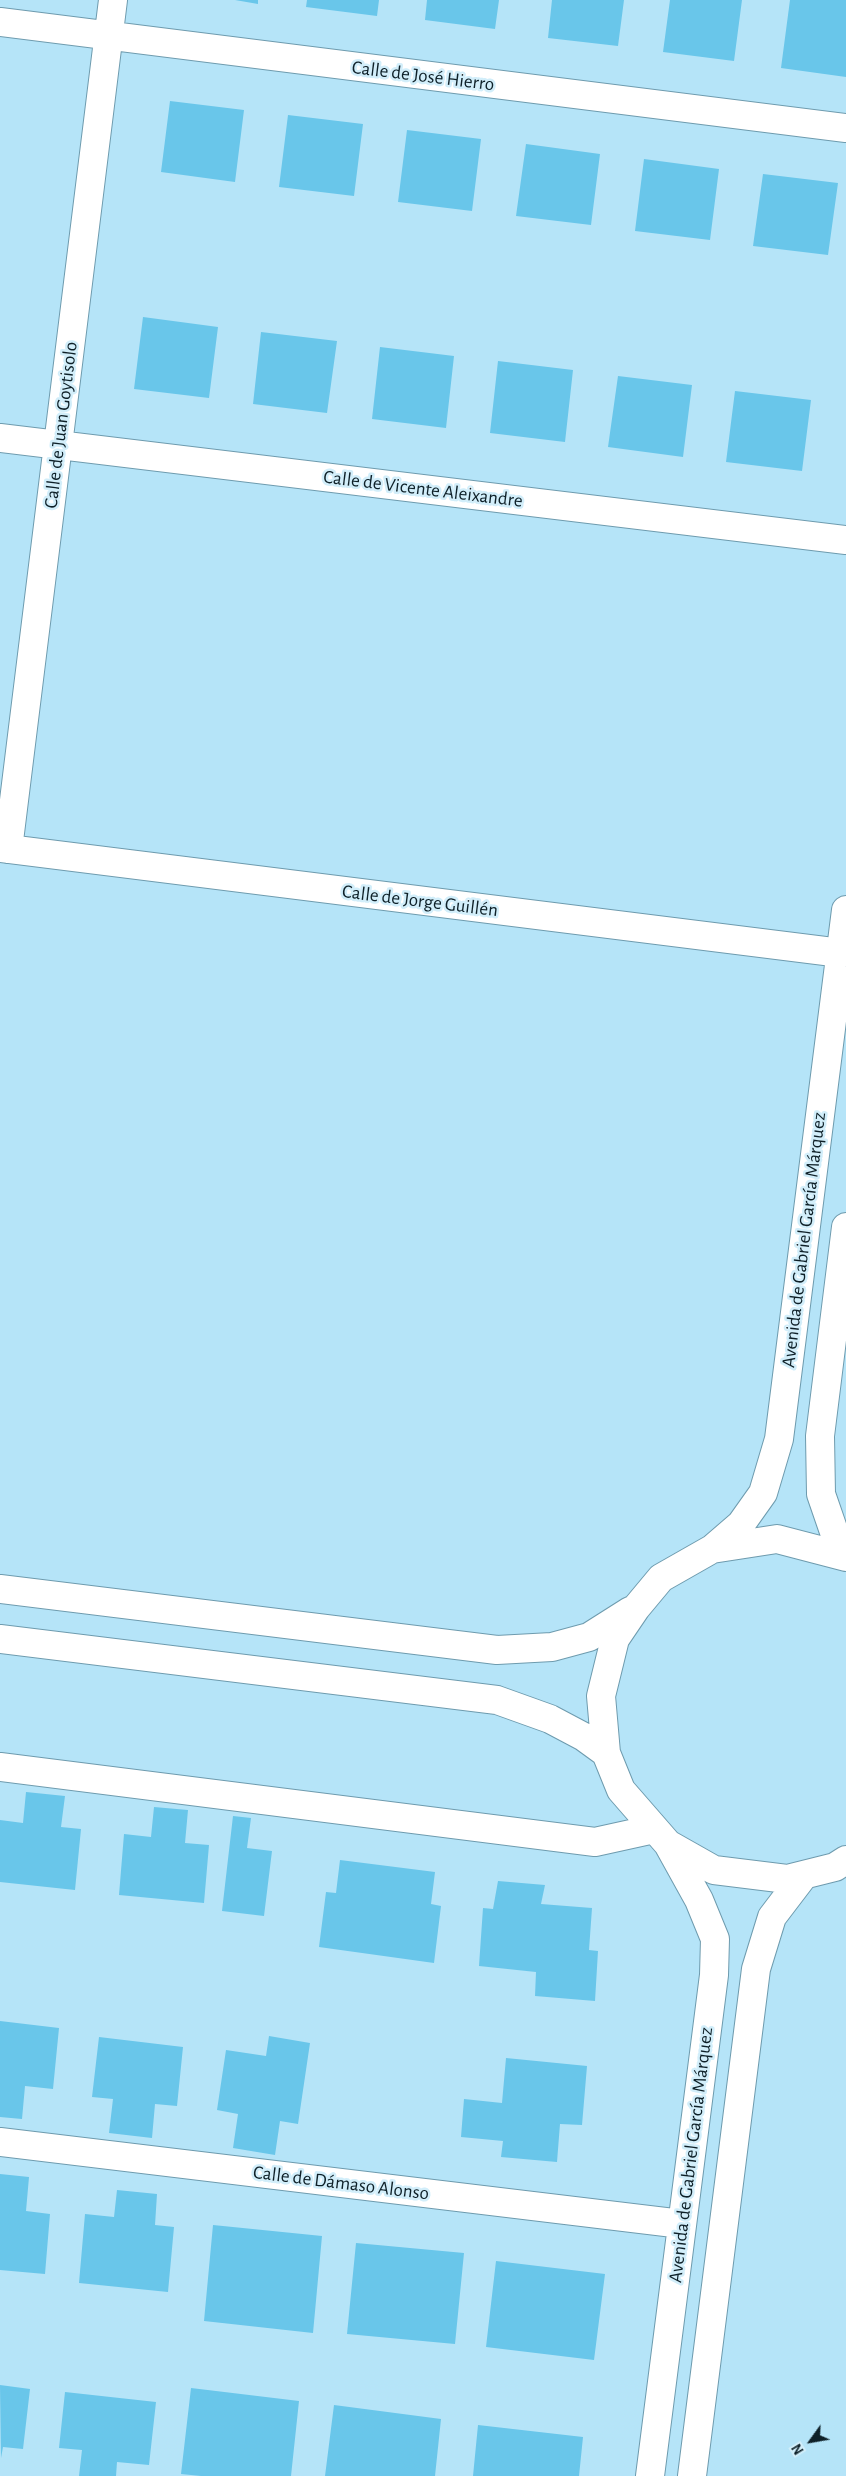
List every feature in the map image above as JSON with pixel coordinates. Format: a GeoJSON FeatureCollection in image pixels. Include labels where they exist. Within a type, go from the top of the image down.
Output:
{"type":"FeatureCollection","features":[{"type":"Feature","properties":{"kind":"street","name":"Calle de Juan Goytisolo"},"geometry":{"type":"LineString","coordinates":[[4,849],[58,446],[113,0]]}},
{"type":"Feature","properties":{"kind":"street","name":"Calle de José Hierro"},"geometry":{"type":"LineString","coordinates":[[0,22],[846,128]]}},
{"type":"Feature","properties":{"kind":"street","name":"Calle de Vicente Aleixandre"},"geometry":{"type":"LineString","coordinates":[[0,438],[846,540]]}},
{"type":"Feature","properties":{"kind":"street","name":"Calle de Jorge Guillén"},"geometry":{"type":"LineString","coordinates":[[4,849],[841,953]]}},
{"type":"Feature","properties":{"kind":"street","name":"Avenida de Gabriel García Márquez"},"geometry":{"type":"LineString","coordinates":[[712,1549],[741,1524],[763,1492],[779,1439],[846,910]]}},
{"type":"Feature","properties":{"kind":"street"},"geometry":{"type":"LineString","coordinates":[[844,1556],[821,1494],[820,1436],[846,1227]]}},
{"type":"Feature","properties":{"kind":"street"},"geometry":{"type":"LineString","coordinates":[[844,1556],[777,1539],[712,1549],[662,1578],[636,1608],[615,1639],[601,1696],[606,1753],[621,1790],[661,1837],[714,1870],[787,1879],[835,1867],[846,1860]]}},
{"type":"Feature","properties":{"kind":"street"},"geometry":{"type":"LineString","coordinates":[[0,1588],[497,1650],[552,1647],[589,1636],[636,1608]]}},
{"type":"Feature","properties":{"kind":"street"},"geometry":{"type":"LineString","coordinates":[[0,1639],[497,1700],[550,1719],[584,1737],[606,1753]]}},
{"type":"Feature","properties":{"kind":"street"},"geometry":{"type":"LineString","coordinates":[[0,1767],[595,1842],[661,1837]]}},
{"type":"Feature","properties":{"kind":"street","name":"Avenida de Gabriel García Márquez"},"geometry":{"type":"LineString","coordinates":[[650,2476],[714,1975],[715,1939],[699,1900],[661,1837]]}},
{"type":"Feature","properties":{"kind":"street"},"geometry":{"type":"LineString","coordinates":[[692,2476],[756,1969],[772,1917],[804,1875]]}},
{"type":"Feature","properties":{"kind":"street","name":"Calle de Dámaso Alonso"},"geometry":{"type":"LineString","coordinates":[[0,2142],[682,2224]]}},
{"type":"Feature","properties":{"kind":"building"},"geometry":{"type":"Polygon","coordinates":[[[235,0],[258,0],[258,4],[235,0]]]}},
{"type":"Feature","properties":{"kind":"building"},"geometry":{"type":"Polygon","coordinates":[[[307,0],[379,0],[377,16],[306,7],[307,0]]]}},
{"type":"Feature","properties":{"kind":"building"},"geometry":{"type":"Polygon","coordinates":[[[427,0],[499,0],[495,29],[425,20],[427,0]]]}},
{"type":"Feature","properties":{"kind":"building"},"geometry":{"type":"Polygon","coordinates":[[[552,0],[624,0],[618,46],[548,38],[552,0]]]}},
{"type":"Feature","properties":{"kind":"building"},"geometry":{"type":"Polygon","coordinates":[[[670,0],[742,0],[734,61],[663,52],[670,0]]]}},
{"type":"Feature","properties":{"kind":"building"},"geometry":{"type":"Polygon","coordinates":[[[790,0],[846,0],[846,77],[781,68],[790,0]]]}},
{"type":"Feature","properties":{"kind":"building"},"geometry":{"type":"Polygon","coordinates":[[[170,101],[244,110],[235,182],[161,172],[170,101]]]}},
{"type":"Feature","properties":{"kind":"building"},"geometry":{"type":"Polygon","coordinates":[[[288,115],[363,124],[354,196],[279,187],[288,115]]]}},
{"type":"Feature","properties":{"kind":"building"},"geometry":{"type":"Polygon","coordinates":[[[407,130],[481,139],[472,211],[398,202],[407,130]]]}},
{"type":"Feature","properties":{"kind":"building"},"geometry":{"type":"Polygon","coordinates":[[[526,144],[600,154],[591,225],[516,216],[526,144]]]}},
{"type":"Feature","properties":{"kind":"building"},"geometry":{"type":"Polygon","coordinates":[[[644,159],[719,169],[710,240],[635,231],[644,159]]]}},
{"type":"Feature","properties":{"kind":"building"},"geometry":{"type":"Polygon","coordinates":[[[763,174],[838,183],[828,255],[753,246],[763,174]]]}},
{"type":"Feature","properties":{"kind":"building"},"geometry":{"type":"Polygon","coordinates":[[[143,317],[218,327],[209,398],[134,389],[143,317]]]}},
{"type":"Feature","properties":{"kind":"building"},"geometry":{"type":"Polygon","coordinates":[[[261,332],[337,341],[327,413],[253,404],[261,332]]]}},
{"type":"Feature","properties":{"kind":"building"},"geometry":{"type":"Polygon","coordinates":[[[380,347],[454,356],[446,428],[372,419],[380,347]]]}},
{"type":"Feature","properties":{"kind":"building"},"geometry":{"type":"Polygon","coordinates":[[[498,361],[573,370],[565,442],[490,433],[498,361]]]}},
{"type":"Feature","properties":{"kind":"building"},"geometry":{"type":"Polygon","coordinates":[[[618,376],[692,385],[683,457],[608,447],[618,376]]]}},
{"type":"Feature","properties":{"kind":"building"},"geometry":{"type":"Polygon","coordinates":[[[735,391],[811,400],[802,471],[726,462],[735,391]]]}},
{"type":"Feature","properties":{"kind":"building"},"geometry":{"type":"Polygon","coordinates":[[[26,1792],[65,1796],[61,1827],[81,1829],[75,1890],[0,1882],[0,1820],[23,1823],[26,1792]]]}},
{"type":"Feature","properties":{"kind":"building"},"geometry":{"type":"Polygon","coordinates":[[[154,1807],[188,1810],[185,1843],[209,1845],[204,1903],[119,1895],[124,1834],[151,1837],[154,1807]]]}},
{"type":"Feature","properties":{"kind":"building"},"geometry":{"type":"Polygon","coordinates":[[[233,1816],[251,1818],[247,1848],[272,1851],[264,1916],[222,1911],[233,1816]]]}},
{"type":"Feature","properties":{"kind":"building"},"geometry":{"type":"Polygon","coordinates":[[[340,1860],[435,1872],[431,1904],[441,1906],[434,1963],[319,1947],[326,1892],[336,1893],[340,1860]]]}},
{"type":"Feature","properties":{"kind":"building"},"geometry":{"type":"Polygon","coordinates":[[[498,1881],[545,1885],[541,1904],[592,1908],[589,1950],[598,1951],[595,2001],[535,1996],[536,1972],[479,1966],[483,1908],[493,1909],[498,1881]]]}},
{"type":"Feature","properties":{"kind":"building"},"geometry":{"type":"Polygon","coordinates":[[[0,2021],[59,2028],[53,2089],[25,2086],[22,2119],[0,2117],[0,2021]]]}},
{"type":"Feature","properties":{"kind":"building"},"geometry":{"type":"Polygon","coordinates":[[[269,2036],[310,2043],[298,2124],[280,2121],[275,2155],[233,2148],[238,2114],[217,2110],[226,2050],[266,2056],[269,2036]]]}},
{"type":"Feature","properties":{"kind":"building"},"geometry":{"type":"Polygon","coordinates":[[[99,2037],[183,2047],[177,2106],[155,2104],[152,2138],[109,2133],[113,2099],[92,2097],[99,2037]]]}},
{"type":"Feature","properties":{"kind":"building"},"geometry":{"type":"Polygon","coordinates":[[[506,2058],[587,2066],[582,2125],[560,2124],[557,2162],[501,2157],[503,2141],[461,2137],[464,2099],[502,2103],[506,2058]]]}},
{"type":"Feature","properties":{"kind":"building"},"geometry":{"type":"Polygon","coordinates":[[[0,2174],[29,2177],[26,2211],[50,2214],[45,2274],[0,2270],[0,2174]]]}},
{"type":"Feature","properties":{"kind":"building"},"geometry":{"type":"Polygon","coordinates":[[[117,2190],[157,2194],[155,2225],[174,2227],[168,2292],[79,2283],[85,2214],[114,2217],[117,2190]]]}},
{"type":"Feature","properties":{"kind":"building"},"geometry":{"type":"Polygon","coordinates":[[[213,2225],[322,2236],[313,2333],[204,2321],[213,2225]]]}},
{"type":"Feature","properties":{"kind":"building"},"geometry":{"type":"Polygon","coordinates":[[[356,2243],[464,2253],[455,2344],[347,2334],[356,2243]]]}},
{"type":"Feature","properties":{"kind":"building"},"geometry":{"type":"Polygon","coordinates":[[[496,2261],[605,2274],[594,2360],[486,2347],[496,2261]]]}},
{"type":"Feature","properties":{"kind":"building"},"geometry":{"type":"Polygon","coordinates":[[[0,2385],[30,2389],[23,2449],[3,2447],[1,2458],[0,2385]]]}},
{"type":"Feature","properties":{"kind":"building"},"geometry":{"type":"Polygon","coordinates":[[[191,2388],[299,2401],[291,2476],[201,2476],[181,2474],[191,2388]]]}},
{"type":"Feature","properties":{"kind":"building"},"geometry":{"type":"Polygon","coordinates":[[[65,2392],[156,2402],[149,2465],[117,2462],[116,2476],[79,2476],[82,2450],[59,2448],[65,2392]]]}},
{"type":"Feature","properties":{"kind":"building"},"geometry":{"type":"Polygon","coordinates":[[[334,2405],[441,2419],[435,2476],[325,2476],[334,2405]]]}},
{"type":"Feature","properties":{"kind":"building"},"geometry":{"type":"Polygon","coordinates":[[[478,2425],[583,2437],[579,2476],[473,2476],[478,2425]]]}}]}
